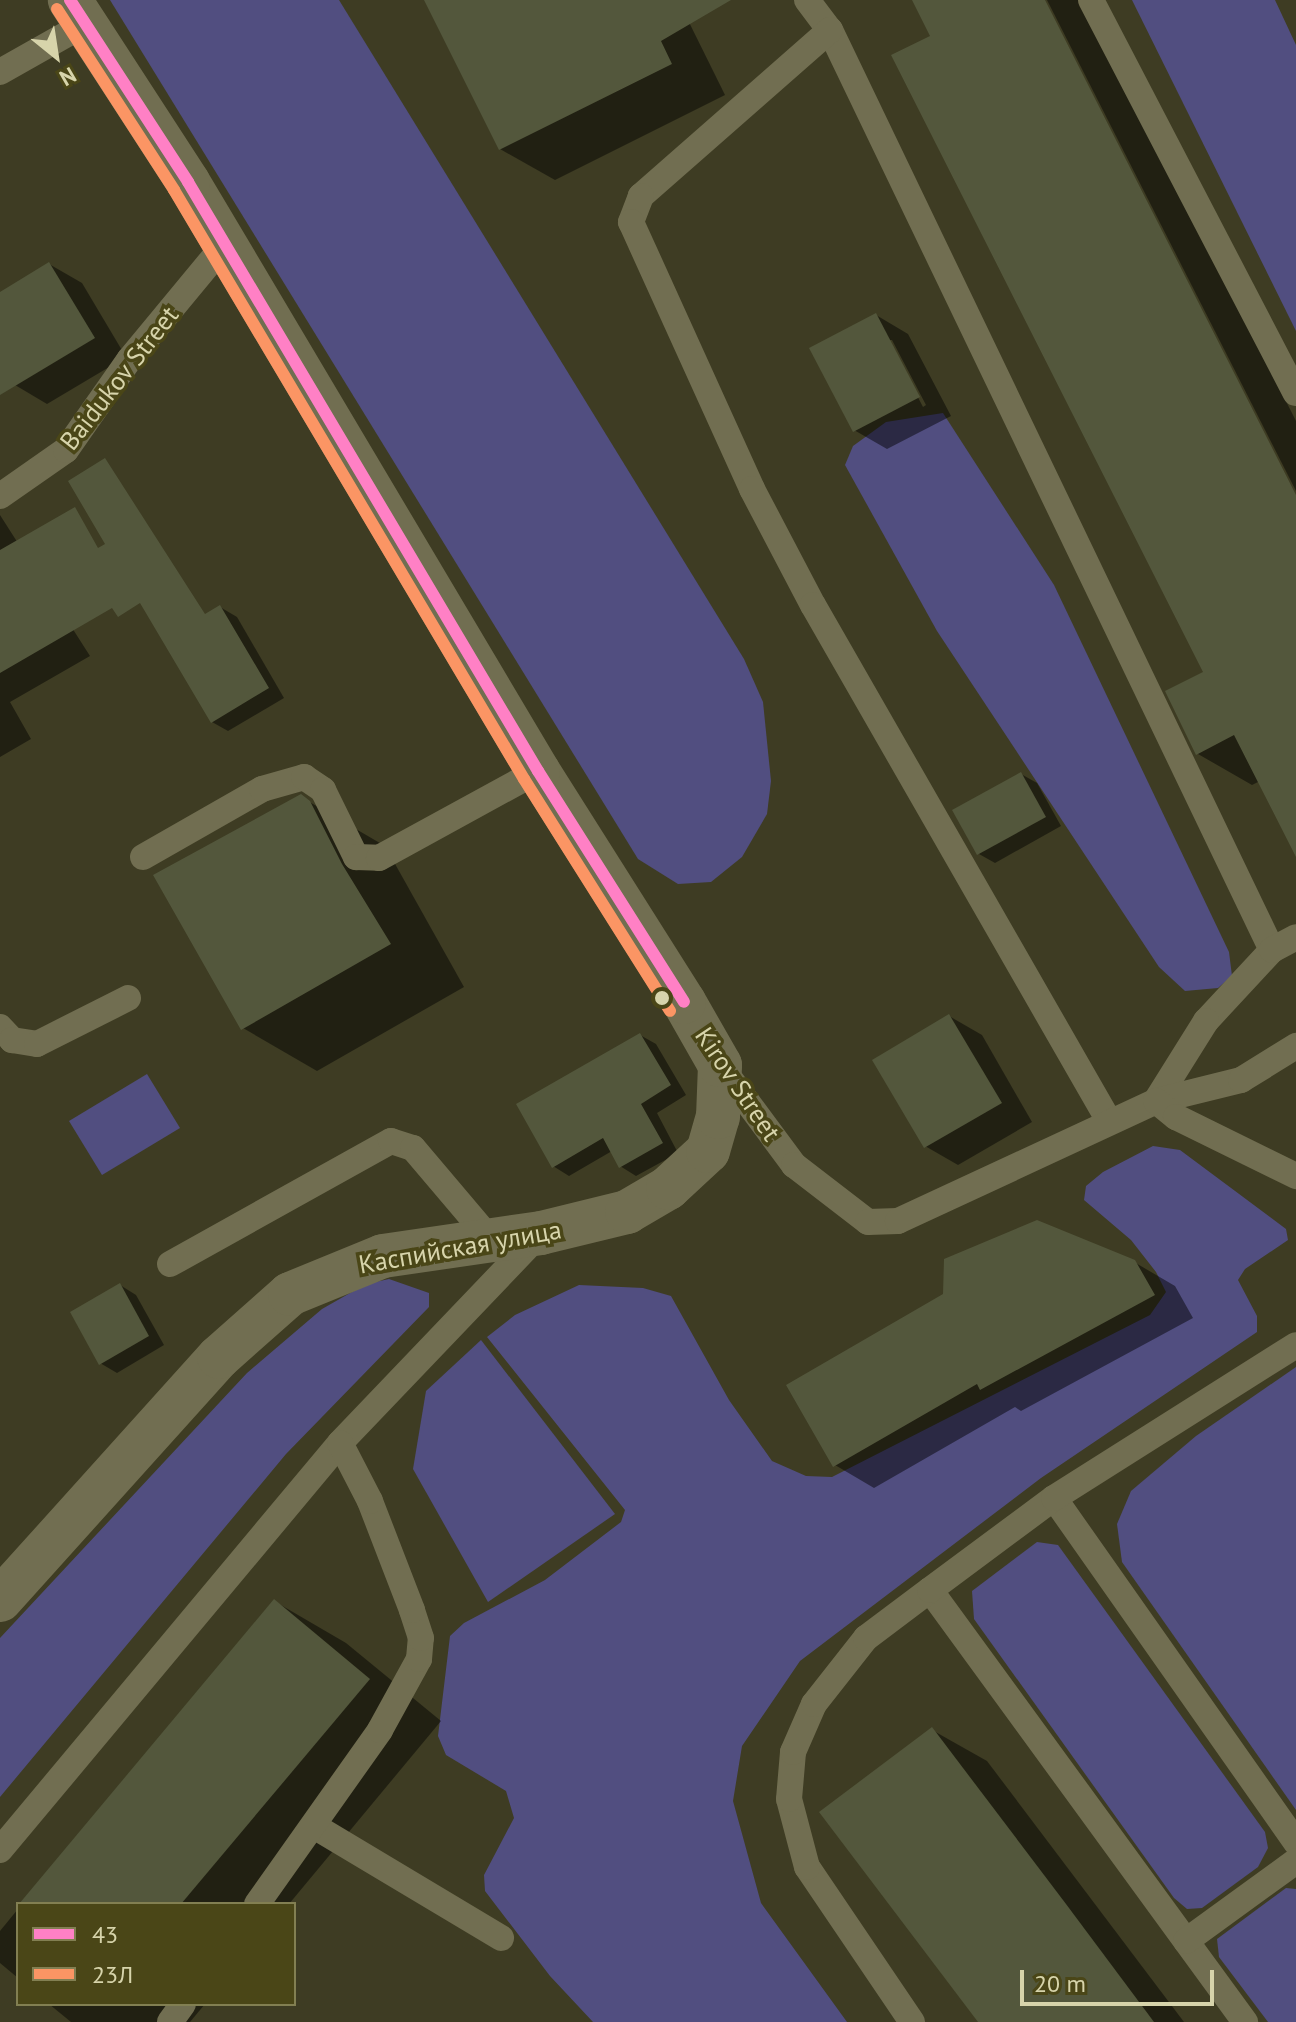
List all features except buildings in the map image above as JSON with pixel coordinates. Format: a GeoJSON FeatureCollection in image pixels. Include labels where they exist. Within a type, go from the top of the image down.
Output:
{"type":"FeatureCollection","features":[{"type":"Feature","properties":{"kind":"street","name":"Kirov Street"},"geometry":{"type":"LineString","coordinates":[[78,12],[224,245],[538,771],[653,949],[720,1065]]}},
{"type":"Feature","properties":{"kind":"street","name":"Каспийская улица"},"geometry":{"type":"LineString","coordinates":[[0,1600],[219,1357],[290,1294],[383,1256],[541,1233],[627,1212],[668,1188],[708,1151],[718,1117],[720,1065]]}},
{"type":"Feature","properties":{"kind":"lane"},"geometry":{"type":"LineString","coordinates":[[807,0],[830,30],[1272,950]]}},
{"type":"Feature","properties":{"kind":"lane"},"geometry":{"type":"LineString","coordinates":[[1091,0],[1296,393]]}},
{"type":"Feature","properties":{"kind":"lane"},"geometry":{"type":"LineString","coordinates":[[0,72],[78,12]]}},
{"type":"Feature","properties":{"kind":"lane"},"geometry":{"type":"LineString","coordinates":[[830,30],[641,196],[631,222],[752,489],[813,605],[1109,1121]]}},
{"type":"Feature","properties":{"kind":"lane","name":"Baidukov Street"},"geometry":{"type":"LineString","coordinates":[[0,496],[66,450],[129,360],[224,245]]}},
{"type":"Feature","properties":{"kind":"lane"},"geometry":{"type":"LineString","coordinates":[[143,857],[262,789],[304,777],[323,790],[356,857],[379,858],[538,771]]}},
{"type":"Feature","properties":{"kind":"lane"},"geometry":{"type":"LineString","coordinates":[[1296,937],[1272,950],[1206,1021],[1156,1101],[1176,1117],[1296,1176]]}},
{"type":"Feature","properties":{"kind":"lane"},"geometry":{"type":"LineString","coordinates":[[0,1027],[12,1040],[37,1044],[128,998]]}},
{"type":"Feature","properties":{"kind":"lane","name":"Kirov Street"},"geometry":{"type":"LineString","coordinates":[[720,1065],[794,1165],[868,1222],[898,1221],[1156,1101],[1241,1080],[1296,1046]]}},
{"type":"Feature","properties":{"kind":"lane"},"geometry":{"type":"LineString","coordinates":[[170,1264],[391,1141],[413,1148],[492,1241]]}},
{"type":"Feature","properties":{"kind":"lane"},"geometry":{"type":"LineString","coordinates":[[0,1850],[340,1443],[541,1233]]}},
{"type":"Feature","properties":{"kind":"lane"},"geometry":{"type":"LineString","coordinates":[[912,2022],[807,1867],[789,1799],[793,1752],[814,1704],[866,1638],[930,1590],[1054,1498],[1296,1345]]}},
{"type":"Feature","properties":{"kind":"lane"},"geometry":{"type":"LineString","coordinates":[[258,1902],[314,1826],[407,1686],[421,1638],[370,1501],[340,1443]]}},
{"type":"Feature","properties":{"kind":"lane"},"geometry":{"type":"LineString","coordinates":[[1054,1498],[1296,1842]]}},
{"type":"Feature","properties":{"kind":"lane"},"geometry":{"type":"LineString","coordinates":[[930,1590],[1245,2022]]}},
{"type":"Feature","properties":{"kind":"lane"},"geometry":{"type":"LineString","coordinates":[[314,1826],[501,1938]]}},
{"type":"Feature","properties":{"kind":"lane"},"geometry":{"type":"LineString","coordinates":[[1186,1941],[1296,1861]]}},
{"type":"Feature","properties":{"kind":"shaded area"},"geometry":{"type":"Polygon","coordinates":[[[110,0],[339,0],[744,659],[763,702],[771,781],[767,814],[742,857],[711,882],[678,884],[638,859],[110,0]]]}},
{"type":"Feature","properties":{"kind":"shaded area"},"geometry":{"type":"Polygon","coordinates":[[[1132,0],[1275,0],[1296,45],[1296,331],[1132,0]]]}},
{"type":"Feature","properties":{"kind":"shaded area"},"geometry":{"type":"Polygon","coordinates":[[[943,413],[1054,585],[1229,952],[1232,976],[1218,988],[1185,991],[1159,967],[937,631],[845,465],[853,446],[886,422],[943,413]]]}},
{"type":"Feature","properties":{"kind":"shaded area"},"geometry":{"type":"Polygon","coordinates":[[[147,1074],[180,1128],[102,1175],[69,1121],[147,1074]]]}},
{"type":"Feature","properties":{"kind":"shaded area"},"geometry":{"type":"Polygon","coordinates":[[[1153,1146],[1180,1150],[1286,1229],[1288,1240],[1245,1269],[1238,1280],[1257,1316],[1257,1332],[1041,1478],[800,1661],[742,1746],[733,1801],[761,1903],[847,2022],[593,2022],[550,1976],[485,1891],[484,1875],[514,1818],[506,1791],[446,1755],[438,1736],[450,1636],[464,1623],[545,1580],[621,1522],[625,1510],[487,1337],[515,1315],[579,1285],[643,1288],[671,1296],[729,1400],[772,1461],[806,1476],[832,1477],[1150,1315],[1166,1292],[1156,1272],[1131,1240],[1084,1200],[1086,1186],[1103,1172],[1153,1146]]]}},
{"type":"Feature","properties":{"kind":"shaded area"},"geometry":{"type":"Polygon","coordinates":[[[389,1279],[429,1293],[429,1307],[286,1454],[0,1797],[0,1638],[247,1373],[322,1309],[366,1284],[389,1279]]]}},
{"type":"Feature","properties":{"kind":"shaded area"},"geometry":{"type":"Polygon","coordinates":[[[481,1340],[615,1514],[488,1602],[413,1469],[426,1391],[481,1340]]]}},
{"type":"Feature","properties":{"kind":"shaded area"},"geometry":{"type":"Polygon","coordinates":[[[1296,1367],[1296,1810],[1122,1562],[1117,1524],[1131,1491],[1196,1436],[1296,1367]]]}},
{"type":"Feature","properties":{"kind":"shaded area"},"geometry":{"type":"Polygon","coordinates":[[[1037,1542],[1058,1545],[1265,1832],[1268,1848],[1258,1867],[1202,1908],[1187,1909],[1174,1898],[974,1619],[972,1591],[1037,1542]]]}},
{"type":"Feature","properties":{"kind":"shaded area"},"geometry":{"type":"Polygon","coordinates":[[[1286,1888],[1296,1889],[1296,2022],[1268,2022],[1219,1957],[1217,1939],[1286,1888]]]}},
{"type":"Feature","properties":{"kind":"transit line","name":"43"},"geometry":{"type":"LineString","coordinates":[[70,0],[188,182],[538,771],[684,1002]]}},
{"type":"Feature","properties":{"kind":"transit line","name":"23Л"},"geometry":{"type":"LineString","coordinates":[[57,9],[174,190],[524,779],[670,1011]]}}]}
